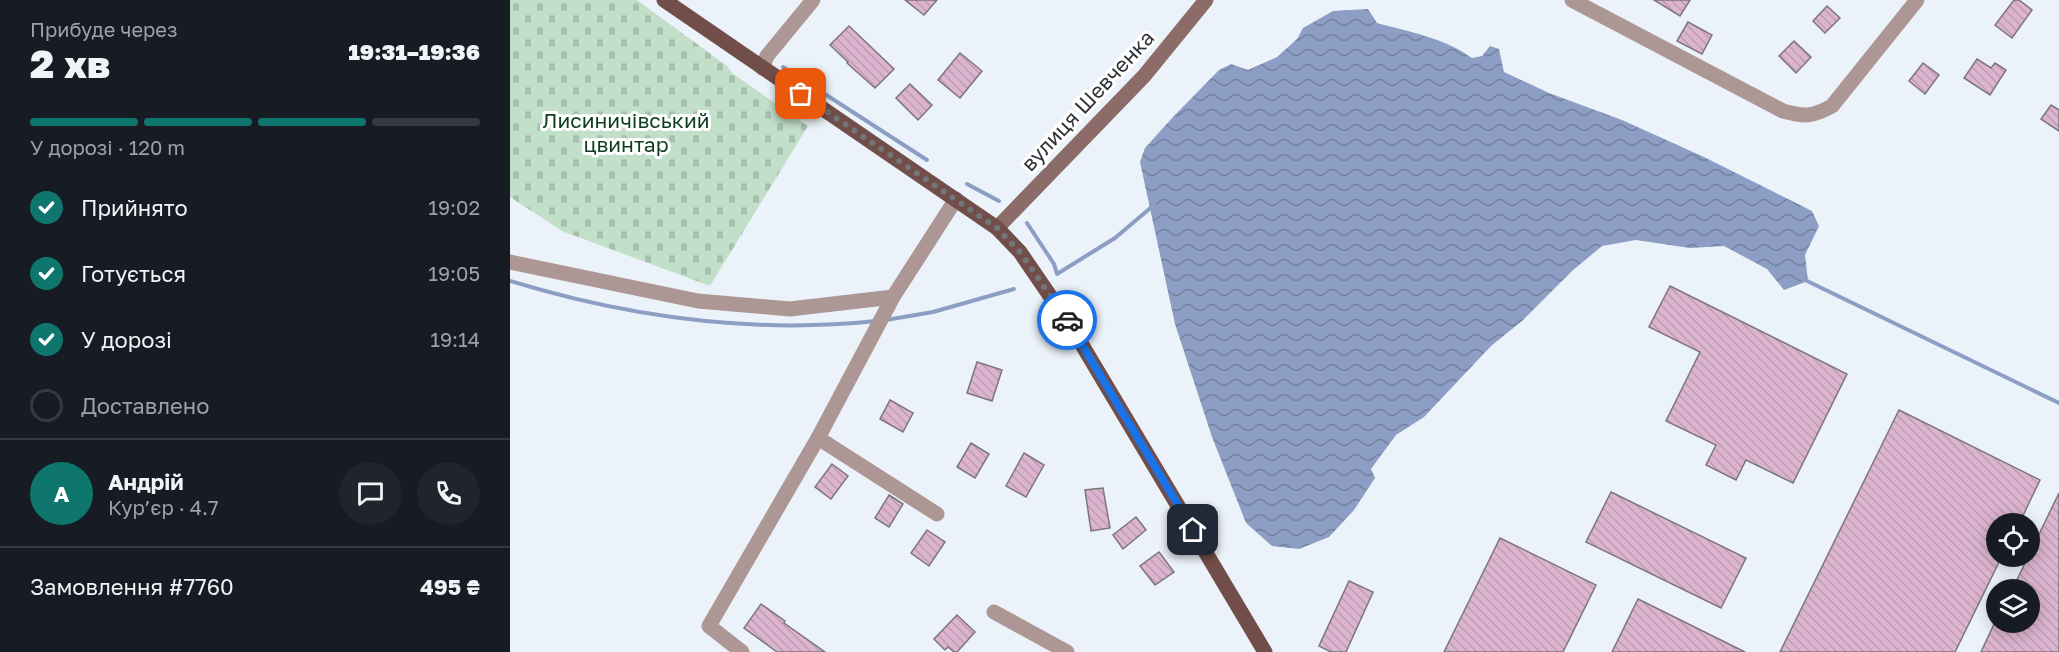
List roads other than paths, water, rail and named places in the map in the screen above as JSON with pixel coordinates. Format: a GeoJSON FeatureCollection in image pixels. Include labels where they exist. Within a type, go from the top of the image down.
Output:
{"type":"FeatureCollection","features":[{"type":"Feature","properties":{"kind":"main road"},"geometry":{"type":"LineString","coordinates":[[664,0],[997,228],[1020,252],[1072,328],[1265,652]]}},
{"type":"Feature","properties":{"kind":"main road","name":"вулиця Шевченка"},"geometry":{"type":"LineString","coordinates":[[997,228],[1144,76],[1206,0]]}},
{"type":"Feature","properties":{"kind":"street"},"geometry":{"type":"LineString","coordinates":[[762,68],[767,56],[813,0]]}},
{"type":"Feature","properties":{"kind":"street"},"geometry":{"type":"LineString","coordinates":[[1572,0],[1601,6],[1783,111],[1802,116],[1816,115],[1832,106],[1917,0]]}},
{"type":"Feature","properties":{"kind":"street"},"geometry":{"type":"LineString","coordinates":[[742,652],[709,626],[818,438],[892,297],[956,199]]}},
{"type":"Feature","properties":{"kind":"street"},"geometry":{"type":"LineString","coordinates":[[510,262],[698,301],[790,309],[892,297]]}},
{"type":"Feature","properties":{"kind":"street"},"geometry":{"type":"LineString","coordinates":[[818,438],[937,514]]}},
{"type":"Feature","properties":{"kind":"street"},"geometry":{"type":"LineString","coordinates":[[994,612],[1067,652]]}},
{"type":"Feature","properties":{"kind":"water"},"geometry":{"type":"Polygon","coordinates":[[[1368,9],[1377,23],[1450,45],[1472,58],[1482,56],[1490,46],[1499,49],[1504,72],[1549,93],[1622,120],[1704,157],[1812,211],[1819,226],[1805,255],[1808,281],[1784,290],[1767,269],[1724,246],[1690,248],[1636,240],[1602,246],[1572,271],[1522,321],[1491,346],[1424,417],[1396,435],[1371,469],[1375,478],[1354,510],[1329,537],[1299,549],[1272,546],[1246,523],[1212,437],[1175,324],[1140,162],[1145,148],[1219,70],[1231,64],[1248,70],[1277,57],[1297,39],[1303,28],[1333,11],[1368,9]]]}},
{"type":"Feature","properties":{"kind":"waterway"},"geometry":{"type":"LineString","coordinates":[[783,67],[927,160]]}},
{"type":"Feature","properties":{"kind":"waterway"},"geometry":{"type":"LineString","coordinates":[[967,184],[999,201]]}},
{"type":"Feature","properties":{"kind":"waterway"},"geometry":{"type":"LineString","coordinates":[[1027,223],[1054,264],[1057,274],[1115,238],[1154,205]]}},
{"type":"Feature","properties":{"kind":"waterway"},"geometry":{"type":"LineString","coordinates":[[1803,279],[2059,403]]}},
{"type":"Feature","properties":{"kind":"waterway"},"geometry":{"type":"LineString","coordinates":[[510,281],[600,304],[691,319],[737,324],[783,325],[876,321]]}},
{"type":"Feature","properties":{"kind":"waterway"},"geometry":{"type":"LineString","coordinates":[[886,320],[933,312],[1014,289]]}},
{"type":"Feature","properties":{"kind":"park label","name":"Лисиничівський цвинтар"},"geometry":{"type":"Point","coordinates":[626,133]}}]}
